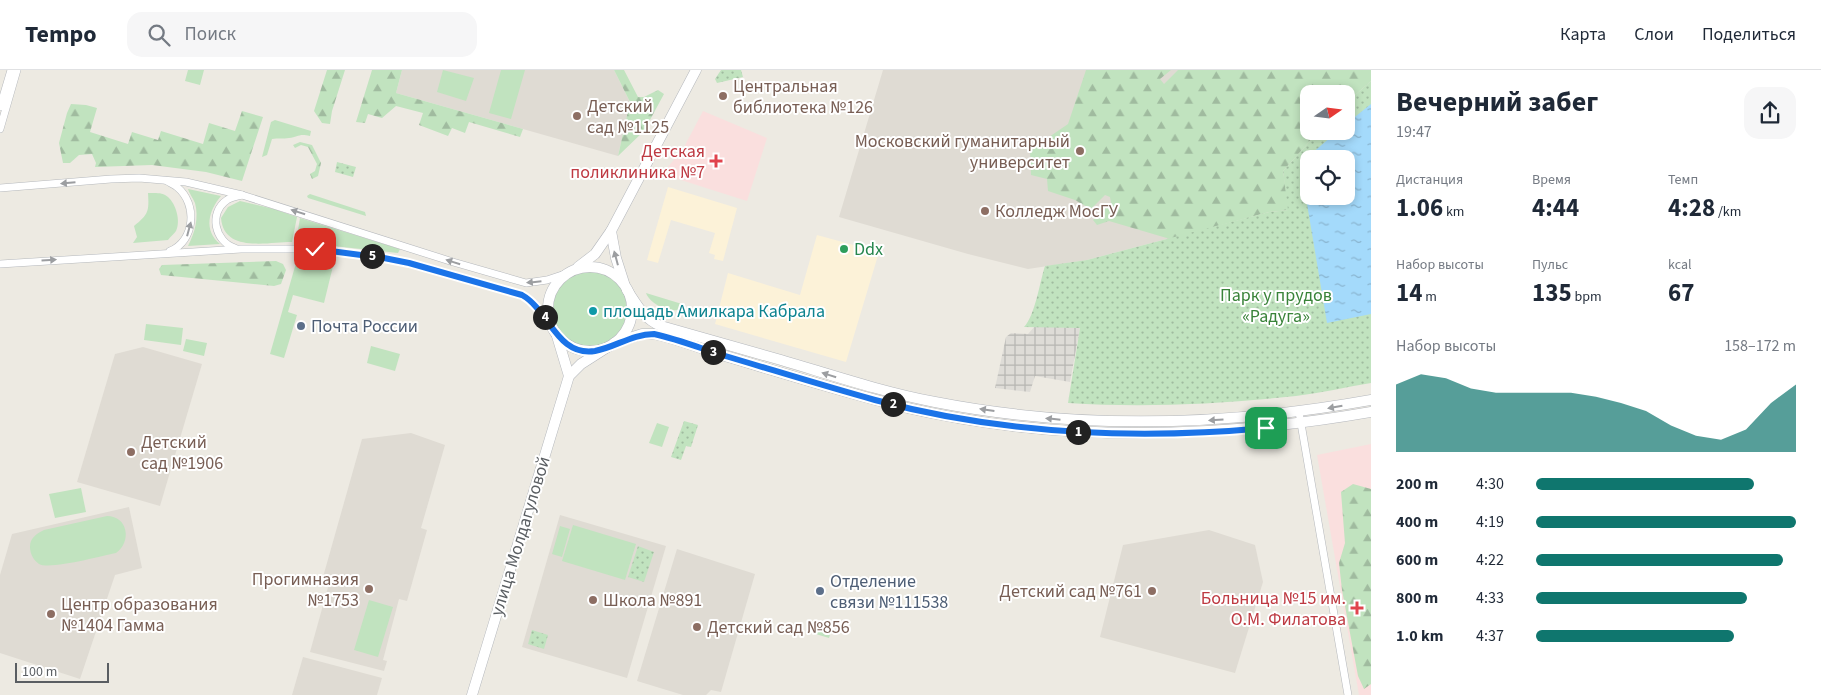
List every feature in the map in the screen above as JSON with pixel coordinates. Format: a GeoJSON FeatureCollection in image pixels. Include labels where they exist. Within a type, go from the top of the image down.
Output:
{"type":"FeatureCollection","features":[{"type":"Feature","properties":{"kind":"main road"},"geometry":{"type":"LineString","coordinates":[[612,231],[616,258],[631,302],[630,324],[625,332],[610,346],[581,364],[569,376],[548,315],[548,301],[552,291],[558,281],[595,254],[612,231],[696,70]]}},
{"type":"Feature","properties":{"kind":"main road"},"geometry":{"type":"LineString","coordinates":[[572,271],[590,267],[611,272],[626,287],[643,315],[656,324],[848,386],[898,405],[946,416],[1063,432],[1188,433],[1261,428],[1371,412]]}},
{"type":"Feature","properties":{"kind":"main road"},"geometry":{"type":"LineString","coordinates":[[554,331],[570,346],[581,350],[593,351],[642,334],[654,334],[848,386],[901,394],[981,410],[1062,420],[1188,422],[1260,417],[1371,400]]}},
{"type":"Feature","properties":{"kind":"main road","name":"улица Молдагуловой"},"geometry":{"type":"LineString","coordinates":[[472,695],[569,376]]}},
{"type":"Feature","properties":{"kind":"street"},"geometry":{"type":"LineString","coordinates":[[0,107],[11,70]]}},
{"type":"Feature","properties":{"kind":"street"},"geometry":{"type":"LineString","coordinates":[[0,129],[17,70]]}},
{"type":"Feature","properties":{"kind":"street"},"geometry":{"type":"LineString","coordinates":[[0,188],[112,179],[186,182],[242,195],[453,262],[526,283],[547,280],[572,271]]}},
{"type":"Feature","properties":{"kind":"street"},"geometry":{"type":"LineString","coordinates":[[152,254],[172,250],[180,246],[186,240],[191,221],[191,212],[182,193],[177,187],[165,180]]}},
{"type":"Feature","properties":{"kind":"street"},"geometry":{"type":"LineString","coordinates":[[241,249],[233,248],[225,243],[216,228],[216,218],[219,208],[226,200],[242,195]]}},
{"type":"Feature","properties":{"kind":"street"},"geometry":{"type":"LineString","coordinates":[[0,264],[241,249],[315,249],[409,263],[522,295],[535,305],[554,331]]}},
{"type":"Feature","properties":{"kind":"street"},"geometry":{"type":"LineString","coordinates":[[898,405],[894,402],[894,398],[896,395],[901,394]]}},
{"type":"Feature","properties":{"kind":"street"},"geometry":{"type":"LineString","coordinates":[[1299,412],[1348,695]]}},
{"type":"Feature","properties":{"kind":"street"},"geometry":{"type":"LineString","coordinates":[[1260,417],[1264,418],[1266,422],[1261,428]]}},
{"type":"Feature","properties":{"kind":"shaded area"},"geometry":{"type":"Polygon","coordinates":[[[402,70],[614,70],[630,102],[618,156],[396,93],[402,70]]]}},
{"type":"Feature","properties":{"kind":"shaded area","name":"Московский гуманитарный университет"},"geometry":{"type":"Polygon","coordinates":[[[883,70],[1371,70],[1371,81],[1355,95],[1355,85],[1300,85],[1300,140],[1311,140],[1283,171],[1289,210],[1269,212],[1087,260],[1028,269],[839,217],[883,70]]]}},
{"type":"Feature","properties":{"kind":"shaded area","name":"Детская поликлиника №7"},"geometry":{"type":"Polygon","coordinates":[[[703,111],[767,138],[747,201],[662,174],[683,149],[703,111]]]}},
{"type":"Feature","properties":{"kind":"shaded area"},"geometry":{"type":"Polygon","coordinates":[[[668,187],[737,208],[723,261],[714,259],[715,255],[709,253],[715,233],[671,220],[658,263],[647,260],[668,187]]]}},
{"type":"Feature","properties":{"kind":"shaded area"},"geometry":{"type":"Polygon","coordinates":[[[817,235],[879,252],[846,362],[715,324],[728,273],[800,295],[817,235]]]}},
{"type":"Feature","properties":{"kind":"shaded area"},"geometry":{"type":"Polygon","coordinates":[[[1035,326],[1080,328],[1070,382],[1035,376],[1030,392],[995,388],[1006,337],[1011,333],[1028,334],[1035,326]]]}},
{"type":"Feature","properties":{"kind":"shaded area"},"geometry":{"type":"Polygon","coordinates":[[[143,347],[202,364],[160,506],[77,482],[115,354],[143,347]]]}},
{"type":"Feature","properties":{"kind":"shaded area","name":"Прогимназия №1753"},"geometry":{"type":"Polygon","coordinates":[[[411,433],[445,445],[421,528],[427,530],[407,601],[399,599],[383,660],[387,661],[384,671],[310,652],[330,580],[323,577],[362,439],[411,433]]]}},
{"type":"Feature","properties":{"kind":"shaded area","name":"Больница №15 им. О.М. Филатова"},"geometry":{"type":"Polygon","coordinates":[[[1371,444],[1371,695],[1359,695],[1317,455],[1371,444]]]}},
{"type":"Feature","properties":{"kind":"shaded area","name":"Центр образования №1404 Гамма"},"geometry":{"type":"Polygon","coordinates":[[[129,507],[142,568],[115,575],[80,679],[0,653],[0,575],[12,534],[129,507]]]}},
{"type":"Feature","properties":{"kind":"shaded area","name":"Школа №891"},"geometry":{"type":"Polygon","coordinates":[[[560,515],[666,546],[627,678],[522,647],[560,515]]]}},
{"type":"Feature","properties":{"kind":"shaded area"},"geometry":{"type":"Polygon","coordinates":[[[1209,530],[1255,545],[1263,582],[1235,673],[1100,637],[1123,545],[1209,530]]]}},
{"type":"Feature","properties":{"kind":"shaded area","name":"Детский сад №856"},"geometry":{"type":"Polygon","coordinates":[[[677,549],[755,574],[721,692],[711,690],[706,695],[683,695],[637,681],[677,549]]]}},
{"type":"Feature","properties":{"kind":"shaded area"},"geometry":{"type":"Polygon","coordinates":[[[303,657],[382,678],[377,695],[292,695],[303,657]]]}},
{"type":"Feature","properties":{"kind":"green space"},"geometry":{"type":"Polygon","coordinates":[[[188,70],[204,70],[200,85],[185,81],[188,70]]]}},
{"type":"Feature","properties":{"kind":"green space"},"geometry":{"type":"Polygon","coordinates":[[[327,70],[345,70],[332,111],[330,124],[322,123],[314,111],[327,70]]]}},
{"type":"Feature","properties":{"kind":"green space"},"geometry":{"type":"Polygon","coordinates":[[[372,70],[402,70],[396,93],[523,129],[520,137],[469,122],[465,133],[452,128],[448,136],[419,125],[423,113],[396,106],[382,118],[368,114],[365,123],[356,122],[372,70]]]}},
{"type":"Feature","properties":{"kind":"green space"},"geometry":{"type":"Polygon","coordinates":[[[443,70],[474,78],[466,101],[437,92],[443,70]]]}},
{"type":"Feature","properties":{"kind":"green space"},"geometry":{"type":"Polygon","coordinates":[[[501,70],[525,70],[511,119],[489,113],[501,70]]]}},
{"type":"Feature","properties":{"kind":"green space"},"geometry":{"type":"Polygon","coordinates":[[[614,70],[624,70],[638,97],[644,97],[658,90],[664,94],[644,131],[618,156],[630,102],[614,70]]]}},
{"type":"Feature","properties":{"kind":"green space"},"geometry":{"type":"Polygon","coordinates":[[[721,70],[741,70],[743,77],[717,83],[715,79],[721,70]]]}},
{"type":"Feature","properties":{"kind":"green space"},"geometry":{"type":"Polygon","coordinates":[[[1086,70],[1171,70],[1160,79],[1164,84],[1178,70],[1371,70],[1371,81],[1355,95],[1355,85],[1300,85],[1300,140],[1311,140],[1283,171],[1289,210],[1269,212],[1170,239],[1109,221],[1097,225],[1093,220],[1111,203],[1110,197],[1105,195],[1091,209],[1075,200],[1048,191],[1047,179],[1031,175],[1030,150],[1068,124],[1086,70]]]}},
{"type":"Feature","properties":{"kind":"green space","name":"Парк у прудов «Радуга»"},"geometry":{"type":"Polygon","coordinates":[[[1371,81],[1371,383],[1305,395],[1239,401],[1154,405],[1068,403],[1080,328],[1024,327],[1034,307],[1045,266],[1087,260],[1269,212],[1288,210],[1283,171],[1300,152],[1300,205],[1355,205],[1355,150],[1302,150],[1311,140],[1355,140],[1355,95],[1371,81]]]}},
{"type":"Feature","properties":{"kind":"green space"},"geometry":{"type":"Polygon","coordinates":[[[71,104],[97,108],[90,132],[128,144],[132,132],[158,140],[161,131],[203,144],[209,123],[235,131],[242,111],[263,117],[242,181],[206,172],[152,165],[95,167],[96,163],[92,154],[79,155],[70,163],[63,163],[59,143],[71,104]]]}},
{"type":"Feature","properties":{"kind":"green space"},"geometry":{"type":"Polygon","coordinates":[[[275,120],[311,131],[310,136],[301,135],[272,139],[267,155],[262,157],[271,122],[275,120]]]}},
{"type":"Feature","properties":{"kind":"green space"},"geometry":{"type":"Polygon","coordinates":[[[300,142],[312,145],[321,163],[318,176],[312,179],[310,174],[315,171],[317,164],[308,147],[301,145],[295,148],[293,145],[300,142]]]}},
{"type":"Feature","properties":{"kind":"green space"},"geometry":{"type":"Polygon","coordinates":[[[337,162],[356,167],[353,177],[335,172],[337,162]]]}},
{"type":"Feature","properties":{"kind":"green space"},"geometry":{"type":"Polygon","coordinates":[[[188,189],[221,196],[213,207],[210,220],[211,233],[220,244],[188,246],[197,214],[195,203],[188,189]]]}},
{"type":"Feature","properties":{"kind":"green space"},"geometry":{"type":"Polygon","coordinates":[[[148,193],[164,194],[171,200],[177,213],[176,231],[168,240],[133,243],[137,237],[134,226],[147,212],[148,193]]]}},
{"type":"Feature","properties":{"kind":"green space"},"geometry":{"type":"Polygon","coordinates":[[[310,194],[365,212],[366,216],[308,198],[307,196],[310,194]]]}},
{"type":"Feature","properties":{"kind":"green space"},"geometry":{"type":"Polygon","coordinates":[[[240,201],[297,217],[292,242],[259,244],[238,241],[230,237],[224,229],[221,218],[228,207],[240,201]]]}},
{"type":"Feature","properties":{"kind":"green space"},"geometry":{"type":"Polygon","coordinates":[[[300,218],[400,249],[398,253],[296,242],[300,218]]]}},
{"type":"Feature","properties":{"kind":"green space"},"geometry":{"type":"Polygon","coordinates":[[[276,261],[283,264],[286,270],[281,284],[274,286],[161,275],[159,269],[162,265],[276,261]]]}},
{"type":"Feature","properties":{"kind":"green space"},"geometry":{"type":"Polygon","coordinates":[[[296,263],[333,266],[324,303],[293,295],[288,312],[297,315],[284,358],[270,354],[296,263]]]}},
{"type":"Feature","properties":{"kind":"green space"},"geometry":{"type":"Polygon","coordinates":[[[590,272],[604,275],[616,283],[624,295],[627,309],[624,323],[616,335],[604,343],[590,346],[576,343],[564,335],[556,323],[553,309],[556,295],[564,283],[576,275],[590,272]]]}},
{"type":"Feature","properties":{"kind":"green space"},"geometry":{"type":"Polygon","coordinates":[[[646,293],[682,304],[681,309],[671,310],[661,307],[652,301],[646,293]]]}},
{"type":"Feature","properties":{"kind":"green space"},"geometry":{"type":"Polygon","coordinates":[[[146,324],[183,328],[181,345],[144,340],[146,324]]]}},
{"type":"Feature","properties":{"kind":"green space"},"geometry":{"type":"Polygon","coordinates":[[[186,339],[207,343],[204,356],[183,351],[186,339]]]}},
{"type":"Feature","properties":{"kind":"green space"},"geometry":{"type":"Polygon","coordinates":[[[371,346],[400,354],[395,371],[367,363],[371,346]]]}},
{"type":"Feature","properties":{"kind":"green space"},"geometry":{"type":"Polygon","coordinates":[[[684,421],[698,425],[691,447],[686,446],[681,460],[671,457],[684,421]]]}},
{"type":"Feature","properties":{"kind":"green space"},"geometry":{"type":"Polygon","coordinates":[[[657,423],[669,427],[662,447],[649,443],[657,423]]]}},
{"type":"Feature","properties":{"kind":"green space"},"geometry":{"type":"Polygon","coordinates":[[[1353,484],[1371,489],[1371,684],[1364,689],[1358,676],[1342,590],[1339,563],[1345,543],[1341,492],[1353,484]]]}},
{"type":"Feature","properties":{"kind":"green space"},"geometry":{"type":"Polygon","coordinates":[[[81,488],[86,512],[55,518],[49,494],[81,488]]]}},
{"type":"Feature","properties":{"kind":"green space"},"geometry":{"type":"Polygon","coordinates":[[[107,516],[120,520],[125,530],[124,543],[116,553],[54,565],[39,564],[32,556],[30,549],[31,541],[44,530],[107,516]]]}},
{"type":"Feature","properties":{"kind":"green space"},"geometry":{"type":"Polygon","coordinates":[[[573,525],[636,544],[625,580],[562,561],[573,525]]]}},
{"type":"Feature","properties":{"kind":"green space"},"geometry":{"type":"Polygon","coordinates":[[[560,526],[570,529],[562,557],[552,554],[560,526]]]}},
{"type":"Feature","properties":{"kind":"green space"},"geometry":{"type":"Polygon","coordinates":[[[638,546],[654,552],[644,582],[628,577],[638,546]]]}},
{"type":"Feature","properties":{"kind":"green space"},"geometry":{"type":"Polygon","coordinates":[[[369,600],[393,607],[378,657],[354,650],[369,600]]]}},
{"type":"Feature","properties":{"kind":"green space"},"geometry":{"type":"Polygon","coordinates":[[[812,622],[832,628],[829,638],[809,632],[812,622]]]}},
{"type":"Feature","properties":{"kind":"green space"},"geometry":{"type":"Polygon","coordinates":[[[532,630],[548,635],[544,649],[528,644],[532,630]]]}},
{"type":"Feature","properties":{"kind":"water"},"geometry":{"type":"Polygon","coordinates":[[[1371,104],[1371,314],[1327,323],[1307,205],[1355,205],[1355,150],[1316,150],[1327,140],[1355,140],[1355,117],[1371,104]]]}},
{"type":"Feature","properties":{"kind":"place","name":"Центральная библиотека №126"},"geometry":{"type":"Point","coordinates":[723,96]}},
{"type":"Feature","properties":{"kind":"place","name":"Детский сад №1125"},"geometry":{"type":"Point","coordinates":[577,116]}},
{"type":"Feature","properties":{"kind":"place","name":"Московский гуманитарный университет"},"geometry":{"type":"Point","coordinates":[1080,151]}},
{"type":"Feature","properties":{"kind":"place","name":"Детская поликлиника №7"},"geometry":{"type":"Point","coordinates":[716,161]}},
{"type":"Feature","properties":{"kind":"place","name":"Колледж МосГУ"},"geometry":{"type":"Point","coordinates":[985,211]}},
{"type":"Feature","properties":{"kind":"place","name":"Ddx"},"geometry":{"type":"Point","coordinates":[844,249]}},
{"type":"Feature","properties":{"kind":"place","name":"площадь Амилкара Кабрала"},"geometry":{"type":"Point","coordinates":[593,311]}},
{"type":"Feature","properties":{"kind":"place","name":"Почта России"},"geometry":{"type":"Point","coordinates":[301,326]}},
{"type":"Feature","properties":{"kind":"place","name":"Детский сад №1906"},"geometry":{"type":"Point","coordinates":[131,452]}},
{"type":"Feature","properties":{"kind":"place","name":"Прогимназия №1753"},"geometry":{"type":"Point","coordinates":[369,589]}},
{"type":"Feature","properties":{"kind":"place","name":"Отделение связи №111538"},"geometry":{"type":"Point","coordinates":[820,591]}},
{"type":"Feature","properties":{"kind":"place","name":"Детский сад №761"},"geometry":{"type":"Point","coordinates":[1152,591]}},
{"type":"Feature","properties":{"kind":"place","name":"Школа №891"},"geometry":{"type":"Point","coordinates":[593,600]}},
{"type":"Feature","properties":{"kind":"place","name":"Больница №15 им. О.М. Филатова"},"geometry":{"type":"Point","coordinates":[1357,608]}},
{"type":"Feature","properties":{"kind":"place","name":"Центр образования №1404 Гамма"},"geometry":{"type":"Point","coordinates":[51,614]}},
{"type":"Feature","properties":{"kind":"place","name":"Детский сад №856"},"geometry":{"type":"Point","coordinates":[697,627]}},
{"type":"Feature","properties":{"kind":"route"},"geometry":{"type":"LineString","coordinates":[[315,249],[409,263],[522,295],[528,298],[543,314],[561,339],[570,346],[581,350],[593,351],[630,338],[654,334],[904,407],[946,416],[1063,432],[1188,433],[1266,428]]}}]}
